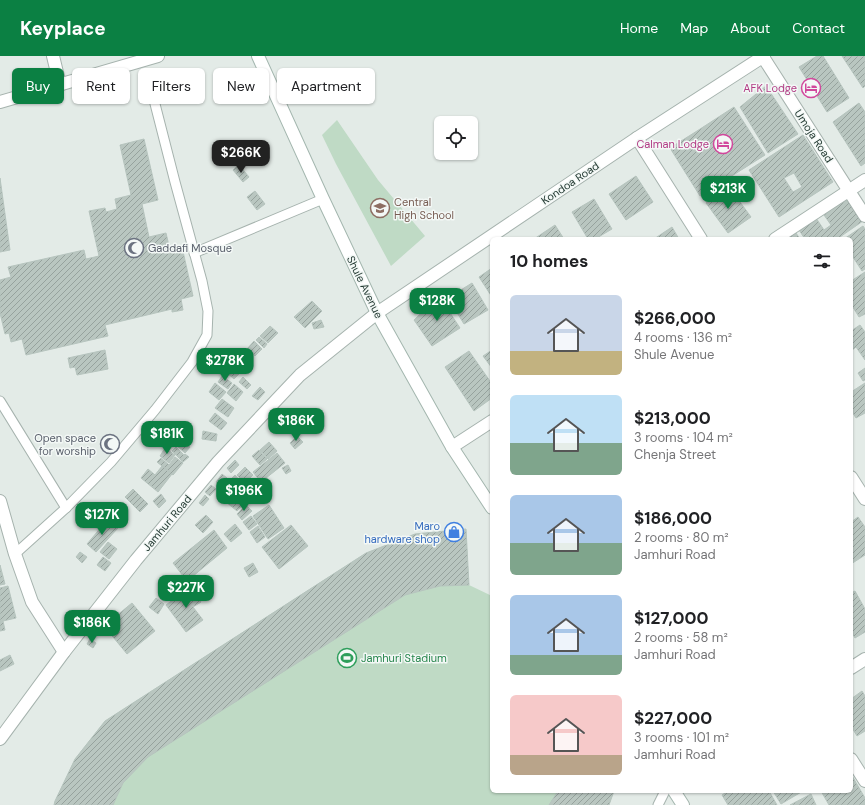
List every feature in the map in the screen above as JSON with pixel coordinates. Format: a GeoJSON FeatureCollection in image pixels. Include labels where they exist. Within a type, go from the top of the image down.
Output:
{"type":"FeatureCollection","features":[{"type":"Feature","properties":{"kind":"street"},"geometry":{"type":"LineString","coordinates":[[54,56],[56,68]]}},
{"type":"Feature","properties":{"kind":"street"},"geometry":{"type":"LineString","coordinates":[[64,84],[158,56]]}},
{"type":"Feature","properties":{"kind":"street","name":"Shule Avenue"},"geometry":{"type":"LineString","coordinates":[[258,56],[377,313],[452,447],[490,505]]}},
{"type":"Feature","properties":{"kind":"street","name":"Kondoa Road"},"geometry":{"type":"LineString","coordinates":[[377,313],[637,138],[763,56]]}},
{"type":"Feature","properties":{"kind":"street","name":"Umoja Road"},"geometry":{"type":"LineString","coordinates":[[763,56],[865,216]]}},
{"type":"Feature","properties":{"kind":"street"},"geometry":{"type":"LineString","coordinates":[[0,102],[12,99]]}},
{"type":"Feature","properties":{"kind":"street"},"geometry":{"type":"LineString","coordinates":[[637,138],[700,237]]}},
{"type":"Feature","properties":{"kind":"street"},"geometry":{"type":"LineString","coordinates":[[778,237],[865,180]]}},
{"type":"Feature","properties":{"kind":"street","name":"Jamhuri Road"},"geometry":{"type":"LineString","coordinates":[[0,739],[64,652],[136,560],[218,462],[300,375],[377,313]]}},
{"type":"Feature","properties":{"kind":"street"},"geometry":{"type":"LineString","coordinates":[[452,447],[490,422]]}},
{"type":"Feature","properties":{"kind":"street"},"geometry":{"type":"LineString","coordinates":[[853,480],[865,499]]}},
{"type":"Feature","properties":{"kind":"street"},"geometry":{"type":"LineString","coordinates":[[0,501],[15,554],[32,602],[64,652]]}},
{"type":"Feature","properties":{"kind":"street"},"geometry":{"type":"LineString","coordinates":[[853,667],[865,659]]}},
{"type":"Feature","properties":{"kind":"street"},"geometry":{"type":"LineString","coordinates":[[853,762],[865,781]]}},
{"type":"Feature","properties":{"kind":"street"},"geometry":{"type":"LineString","coordinates":[[675,793],[683,805]]}},
{"type":"Feature","properties":{"kind":"lane"},"geometry":{"type":"LineString","coordinates":[[15,554],[66,508],[112,462],[192,362],[207,335],[208,311],[202,281],[174,182],[155,104]]}},
{"type":"Feature","properties":{"kind":"lane"},"geometry":{"type":"LineString","coordinates":[[194,253],[323,199]]}},
{"type":"Feature","properties":{"kind":"lane"},"geometry":{"type":"LineString","coordinates":[[0,401],[66,508]]}},
{"type":"Feature","properties":{"kind":"lane"},"geometry":{"type":"LineString","coordinates":[[658,805],[664,793]]}},
{"type":"Feature","properties":{"kind":"green space","name":"Central High School"},"geometry":{"type":"Polygon","coordinates":[[[337,120],[378,180],[425,236],[391,266],[322,135],[337,120]]]}},
{"type":"Feature","properties":{"kind":"green space","name":"Jamhuri Stadium"},"geometry":{"type":"Polygon","coordinates":[[[466,529],[469,585],[490,595],[490,793],[613,793],[609,805],[54,805],[75,759],[105,721],[366,553],[415,534],[466,529]]]}},
{"type":"Feature","properties":{"kind":"building"},"geometry":{"type":"Polygon","coordinates":[[[817,56],[823,56],[849,98],[827,112],[799,67],[817,56]]]}},
{"type":"Feature","properties":{"kind":"building"},"geometry":{"type":"Polygon","coordinates":[[[842,56],[865,56],[865,86],[863,88],[842,56]]]}},
{"type":"Feature","properties":{"kind":"building"},"geometry":{"type":"Polygon","coordinates":[[[766,86],[798,134],[768,153],[740,107],[766,86]]]}},
{"type":"Feature","properties":{"kind":"building"},"geometry":{"type":"Polygon","coordinates":[[[859,103],[865,112],[865,163],[861,166],[833,122],[859,103]]]}},
{"type":"Feature","properties":{"kind":"building"},"geometry":{"type":"Polygon","coordinates":[[[734,107],[765,155],[700,196],[670,148],[734,107]]]}},
{"type":"Feature","properties":{"kind":"building"},"geometry":{"type":"Polygon","coordinates":[[[803,135],[833,182],[779,217],[749,170],[803,135]],[[794,173],[784,178],[793,192],[802,187],[794,173]]]}},
{"type":"Feature","properties":{"kind":"building","name":"Gaddafi Mosque"},"geometry":{"type":"Polygon","coordinates":[[[144,139],[158,200],[142,204],[149,237],[166,233],[170,250],[182,247],[193,296],[181,299],[183,310],[172,312],[172,309],[105,325],[108,336],[26,355],[22,339],[11,342],[9,333],[5,334],[0,313],[0,280],[11,277],[8,267],[84,250],[86,259],[99,256],[89,211],[105,208],[106,212],[117,209],[115,199],[131,195],[120,145],[144,139]]]}},
{"type":"Feature","properties":{"kind":"building"},"geometry":{"type":"Polygon","coordinates":[[[239,165],[249,177],[243,182],[233,170],[239,165]]]}},
{"type":"Feature","properties":{"kind":"building"},"geometry":{"type":"Polygon","coordinates":[[[636,176],[653,202],[626,220],[609,194],[636,176]]]}},
{"type":"Feature","properties":{"kind":"building"},"geometry":{"type":"Polygon","coordinates":[[[0,178],[10,250],[0,252],[0,178]]]}},
{"type":"Feature","properties":{"kind":"building"},"geometry":{"type":"Polygon","coordinates":[[[729,187],[751,217],[728,233],[706,203],[729,187]]]}},
{"type":"Feature","properties":{"kind":"building"},"geometry":{"type":"Polygon","coordinates":[[[255,191],[265,204],[257,210],[247,197],[255,191]]]}},
{"type":"Feature","properties":{"kind":"building"},"geometry":{"type":"Polygon","coordinates":[[[594,199],[612,229],[598,237],[587,237],[572,212],[594,199]]]}},
{"type":"Feature","properties":{"kind":"building"},"geometry":{"type":"Polygon","coordinates":[[[848,199],[863,221],[840,237],[804,237],[799,230],[816,218],[824,230],[831,225],[824,215],[848,199]]]}},
{"type":"Feature","properties":{"kind":"building"},"geometry":{"type":"Polygon","coordinates":[[[555,225],[563,237],[537,237],[555,225]]]}},
{"type":"Feature","properties":{"kind":"building"},"geometry":{"type":"Polygon","coordinates":[[[863,226],[865,229],[865,269],[862,271],[853,257],[853,237],[847,237],[863,226]]]}},
{"type":"Feature","properties":{"kind":"building"},"geometry":{"type":"Polygon","coordinates":[[[672,227],[678,237],[657,237],[672,227]]]}},
{"type":"Feature","properties":{"kind":"building"},"geometry":{"type":"Polygon","coordinates":[[[796,233],[799,237],[789,237],[796,233]]]}},
{"type":"Feature","properties":{"kind":"building"},"geometry":{"type":"Polygon","coordinates":[[[490,269],[490,294],[479,277],[490,269]]]}},
{"type":"Feature","properties":{"kind":"building"},"geometry":{"type":"Polygon","coordinates":[[[865,272],[865,314],[859,317],[853,307],[853,280],[865,272]]]}},
{"type":"Feature","properties":{"kind":"building"},"geometry":{"type":"Polygon","coordinates":[[[472,283],[488,310],[464,324],[448,298],[472,283]]]}},
{"type":"Feature","properties":{"kind":"building"},"geometry":{"type":"Polygon","coordinates":[[[439,296],[460,328],[432,346],[414,320],[439,296]]]}},
{"type":"Feature","properties":{"kind":"building"},"geometry":{"type":"Polygon","coordinates":[[[312,301],[322,311],[305,328],[294,317],[312,301]]]}},
{"type":"Feature","properties":{"kind":"building"},"geometry":{"type":"Polygon","coordinates":[[[321,320],[324,327],[314,329],[312,323],[321,320]]]}},
{"type":"Feature","properties":{"kind":"building"},"geometry":{"type":"Polygon","coordinates":[[[860,325],[865,332],[865,360],[856,347],[853,349],[853,330],[860,325]]]}},
{"type":"Feature","properties":{"kind":"building"},"geometry":{"type":"Polygon","coordinates":[[[270,326],[278,333],[268,343],[260,336],[270,326]]]}},
{"type":"Feature","properties":{"kind":"building"},"geometry":{"type":"Polygon","coordinates":[[[259,337],[267,344],[264,348],[256,340],[259,337]]]}},
{"type":"Feature","properties":{"kind":"building"},"geometry":{"type":"Polygon","coordinates":[[[254,341],[262,349],[255,356],[247,349],[254,341]]]}},
{"type":"Feature","properties":{"kind":"building"},"geometry":{"type":"Polygon","coordinates":[[[105,350],[108,369],[77,375],[75,367],[70,368],[68,358],[105,350]]]}},
{"type":"Feature","properties":{"kind":"building"},"geometry":{"type":"Polygon","coordinates":[[[469,351],[490,381],[490,399],[474,411],[445,367],[469,351]]]}},
{"type":"Feature","properties":{"kind":"building"},"geometry":{"type":"Polygon","coordinates":[[[490,351],[490,365],[483,356],[490,351]]]}},
{"type":"Feature","properties":{"kind":"building"},"geometry":{"type":"Polygon","coordinates":[[[244,353],[252,361],[243,371],[235,362],[244,353]]]}},
{"type":"Feature","properties":{"kind":"building"},"geometry":{"type":"Polygon","coordinates":[[[232,366],[240,373],[234,379],[226,372],[232,366]]]}},
{"type":"Feature","properties":{"kind":"building"},"geometry":{"type":"Polygon","coordinates":[[[865,368],[865,380],[863,381],[858,373],[865,368]]]}},
{"type":"Feature","properties":{"kind":"building"},"geometry":{"type":"Polygon","coordinates":[[[222,376],[232,383],[228,389],[218,382],[222,376]]]}},
{"type":"Feature","properties":{"kind":"building"},"geometry":{"type":"Polygon","coordinates":[[[243,377],[251,385],[247,389],[239,382],[243,377]]]}},
{"type":"Feature","properties":{"kind":"building"},"geometry":{"type":"Polygon","coordinates":[[[215,383],[226,392],[219,400],[209,392],[215,383]]]}},
{"type":"Feature","properties":{"kind":"building"},"geometry":{"type":"Polygon","coordinates":[[[865,383],[865,413],[856,418],[853,413],[853,391],[865,383]]]}},
{"type":"Feature","properties":{"kind":"building"},"geometry":{"type":"Polygon","coordinates":[[[234,384],[243,392],[236,401],[227,393],[234,384]]]}},
{"type":"Feature","properties":{"kind":"building"},"geometry":{"type":"Polygon","coordinates":[[[260,387],[265,392],[258,400],[252,396],[260,387]]]}},
{"type":"Feature","properties":{"kind":"building"},"geometry":{"type":"Polygon","coordinates":[[[222,399],[234,408],[228,417],[215,408],[222,399]]]}},
{"type":"Feature","properties":{"kind":"building"},"geometry":{"type":"Polygon","coordinates":[[[215,413],[227,423],[221,430],[209,421],[215,413]]]}},
{"type":"Feature","properties":{"kind":"building"},"geometry":{"type":"Polygon","coordinates":[[[203,431],[217,434],[216,441],[202,439],[203,431]]]}},
{"type":"Feature","properties":{"kind":"building"},"geometry":{"type":"Polygon","coordinates":[[[297,436],[303,442],[295,449],[290,443],[297,436]]]}},
{"type":"Feature","properties":{"kind":"building"},"geometry":{"type":"Polygon","coordinates":[[[179,438],[190,447],[185,453],[174,443],[179,438]]]}},
{"type":"Feature","properties":{"kind":"building"},"geometry":{"type":"Polygon","coordinates":[[[269,442],[277,451],[268,459],[260,450],[269,442]]]}},
{"type":"Feature","properties":{"kind":"building"},"geometry":{"type":"Polygon","coordinates":[[[176,447],[184,455],[185,454],[189,457],[183,462],[172,451],[176,447]]]}},
{"type":"Feature","properties":{"kind":"building"},"geometry":{"type":"Polygon","coordinates":[[[165,448],[175,455],[169,463],[160,456],[165,448]]]}},
{"type":"Feature","properties":{"kind":"building"},"geometry":{"type":"Polygon","coordinates":[[[259,450],[267,459],[260,465],[252,456],[259,450]]]}},
{"type":"Feature","properties":{"kind":"building"},"geometry":{"type":"Polygon","coordinates":[[[277,453],[285,463],[261,482],[253,472],[277,453]]]}},
{"type":"Feature","properties":{"kind":"building"},"geometry":{"type":"Polygon","coordinates":[[[175,457],[183,463],[173,475],[157,462],[161,458],[169,465],[175,457]]]}},
{"type":"Feature","properties":{"kind":"building"},"geometry":{"type":"Polygon","coordinates":[[[235,460],[239,465],[231,473],[227,468],[235,460]]]}},
{"type":"Feature","properties":{"kind":"building"},"geometry":{"type":"Polygon","coordinates":[[[288,465],[291,471],[286,474],[282,468],[288,465]]]}},
{"type":"Feature","properties":{"kind":"building"},"geometry":{"type":"Polygon","coordinates":[[[162,466],[172,474],[158,492],[141,478],[148,469],[155,475],[162,466]]]}},
{"type":"Feature","properties":{"kind":"building"},"geometry":{"type":"Polygon","coordinates":[[[245,467],[253,475],[245,483],[237,475],[245,467]]]}},
{"type":"Feature","properties":{"kind":"building"},"geometry":{"type":"Polygon","coordinates":[[[222,474],[227,478],[221,486],[216,482],[222,474]]]}},
{"type":"Feature","properties":{"kind":"building"},"geometry":{"type":"Polygon","coordinates":[[[235,475],[241,482],[236,486],[230,480],[235,475]]]}},
{"type":"Feature","properties":{"kind":"building"},"geometry":{"type":"Polygon","coordinates":[[[253,478],[258,483],[252,489],[247,484],[253,478]]]}},
{"type":"Feature","properties":{"kind":"building"},"geometry":{"type":"Polygon","coordinates":[[[260,483],[267,489],[261,495],[255,488],[260,483]]]}},
{"type":"Feature","properties":{"kind":"building"},"geometry":{"type":"Polygon","coordinates":[[[211,485],[216,489],[210,496],[205,492],[211,485]]]}},
{"type":"Feature","properties":{"kind":"building"},"geometry":{"type":"Polygon","coordinates":[[[226,485],[233,492],[226,498],[220,492],[226,485]]]}},
{"type":"Feature","properties":{"kind":"building"},"geometry":{"type":"Polygon","coordinates":[[[133,489],[148,504],[140,512],[125,497],[133,489]]]}},
{"type":"Feature","properties":{"kind":"building"},"geometry":{"type":"Polygon","coordinates":[[[250,489],[257,496],[251,502],[244,495],[250,489]]]}},
{"type":"Feature","properties":{"kind":"building"},"geometry":{"type":"Polygon","coordinates":[[[161,494],[166,501],[159,508],[153,501],[161,494]]]}},
{"type":"Feature","properties":{"kind":"building"},"geometry":{"type":"Polygon","coordinates":[[[234,494],[244,503],[237,511],[226,502],[234,494]]]}},
{"type":"Feature","properties":{"kind":"building"},"geometry":{"type":"Polygon","coordinates":[[[205,495],[209,499],[203,506],[199,503],[205,495]]]}},
{"type":"Feature","properties":{"kind":"building"},"geometry":{"type":"Polygon","coordinates":[[[246,505],[252,511],[242,520],[237,514],[246,505]]]}},
{"type":"Feature","properties":{"kind":"building"},"geometry":{"type":"Polygon","coordinates":[[[269,505],[284,528],[268,539],[253,516],[269,505]]]}},
{"type":"Feature","properties":{"kind":"building"},"geometry":{"type":"Polygon","coordinates":[[[206,515],[213,522],[203,533],[195,525],[206,515]]]}},
{"type":"Feature","properties":{"kind":"building"},"geometry":{"type":"Polygon","coordinates":[[[251,516],[257,524],[249,530],[243,522],[251,516]]]}},
{"type":"Feature","properties":{"kind":"building"},"geometry":{"type":"Polygon","coordinates":[[[858,517],[865,527],[865,555],[853,563],[853,521],[858,517]]]}},
{"type":"Feature","properties":{"kind":"building"},"geometry":{"type":"Polygon","coordinates":[[[108,519],[118,528],[96,552],[87,544],[108,519]]]}},
{"type":"Feature","properties":{"kind":"building"},"geometry":{"type":"Polygon","coordinates":[[[235,524],[242,533],[231,542],[224,534],[235,524]]]}},
{"type":"Feature","properties":{"kind":"building"},"geometry":{"type":"Polygon","coordinates":[[[291,525],[308,546],[279,569],[262,547],[291,525]]]}},
{"type":"Feature","properties":{"kind":"building"},"geometry":{"type":"Polygon","coordinates":[[[258,526],[265,537],[257,543],[250,532],[258,526]]]}},
{"type":"Feature","properties":{"kind":"building"},"geometry":{"type":"Polygon","coordinates":[[[466,529],[469,585],[440,586],[405,595],[148,757],[123,783],[113,805],[54,805],[75,759],[105,721],[366,553],[415,534],[466,529]]]}},
{"type":"Feature","properties":{"kind":"building"},"geometry":{"type":"Polygon","coordinates":[[[214,530],[227,548],[187,581],[173,563],[214,530]]]}},
{"type":"Feature","properties":{"kind":"building"},"geometry":{"type":"Polygon","coordinates":[[[108,542],[117,549],[109,559],[100,552],[108,542]]]}},
{"type":"Feature","properties":{"kind":"building"},"geometry":{"type":"Polygon","coordinates":[[[80,552],[87,557],[82,563],[76,557],[80,552]]]}},
{"type":"Feature","properties":{"kind":"building"},"geometry":{"type":"Polygon","coordinates":[[[103,557],[111,563],[105,571],[97,565],[103,557]]]}},
{"type":"Feature","properties":{"kind":"building"},"geometry":{"type":"Polygon","coordinates":[[[253,563],[258,572],[249,577],[244,568],[253,563]]]}},
{"type":"Feature","properties":{"kind":"building"},"geometry":{"type":"Polygon","coordinates":[[[0,565],[5,584],[0,585],[0,565]]]}},
{"type":"Feature","properties":{"kind":"building"},"geometry":{"type":"Polygon","coordinates":[[[8,586],[16,618],[3,621],[5,630],[0,631],[0,588],[8,586]]]}},
{"type":"Feature","properties":{"kind":"building"},"geometry":{"type":"Polygon","coordinates":[[[190,587],[201,602],[193,607],[203,620],[186,632],[166,605],[190,587]]]}},
{"type":"Feature","properties":{"kind":"building"},"geometry":{"type":"Polygon","coordinates":[[[855,591],[865,609],[865,632],[855,638],[853,634],[853,592],[855,591]]]}},
{"type":"Feature","properties":{"kind":"building"},"geometry":{"type":"Polygon","coordinates":[[[156,598],[164,604],[158,614],[149,607],[156,598]]]}},
{"type":"Feature","properties":{"kind":"building"},"geometry":{"type":"Polygon","coordinates":[[[132,603],[155,631],[127,654],[104,626],[132,603]]]}},
{"type":"Feature","properties":{"kind":"building"},"geometry":{"type":"Polygon","coordinates":[[[90,639],[96,643],[93,648],[87,644],[90,639]]]}},
{"type":"Feature","properties":{"kind":"building"},"geometry":{"type":"Polygon","coordinates":[[[10,655],[14,664],[0,671],[0,660],[10,655]]]}},
{"type":"Feature","properties":{"kind":"building"},"geometry":{"type":"Polygon","coordinates":[[[862,691],[865,696],[865,731],[857,736],[853,729],[853,698],[862,691]]]}},
{"type":"Feature","properties":{"kind":"building"},"geometry":{"type":"Polygon","coordinates":[[[853,777],[865,798],[865,805],[829,805],[822,793],[853,793],[853,777]]]}},
{"type":"Feature","properties":{"kind":"building"},"geometry":{"type":"Polygon","coordinates":[[[557,793],[613,793],[609,805],[549,805],[557,793]]]}},
{"type":"Feature","properties":{"kind":"building"},"geometry":{"type":"Polygon","coordinates":[[[725,793],[770,793],[777,805],[728,805],[722,795],[725,793]]]}},
{"type":"Feature","properties":{"kind":"building"},"geometry":{"type":"Polygon","coordinates":[[[774,793],[800,793],[781,804],[774,793]]]}},
{"type":"Feature","properties":{"kind":"building"},"geometry":{"type":"Polygon","coordinates":[[[811,794],[816,805],[790,805],[811,794]]]}},
{"type":"Feature","properties":{"kind":"place","name":"AFK Lodge"},"geometry":{"type":"Point","coordinates":[811,88]}},
{"type":"Feature","properties":{"kind":"place","name":"Calman Lodge"},"geometry":{"type":"Point","coordinates":[723,144]}},
{"type":"Feature","properties":{"kind":"place","name":"Central High School"},"geometry":{"type":"Point","coordinates":[380,208]}},
{"type":"Feature","properties":{"kind":"place","name":"Gaddafi Mosque"},"geometry":{"type":"Point","coordinates":[134,248]}},
{"type":"Feature","properties":{"kind":"place","name":"Open space for worship"},"geometry":{"type":"Point","coordinates":[110,444]}},
{"type":"Feature","properties":{"kind":"place","name":"Maro hardware shop"},"geometry":{"type":"Point","coordinates":[454,532]}},
{"type":"Feature","properties":{"kind":"place","name":"Jamhuri Stadium"},"geometry":{"type":"Point","coordinates":[347,658]}}]}
